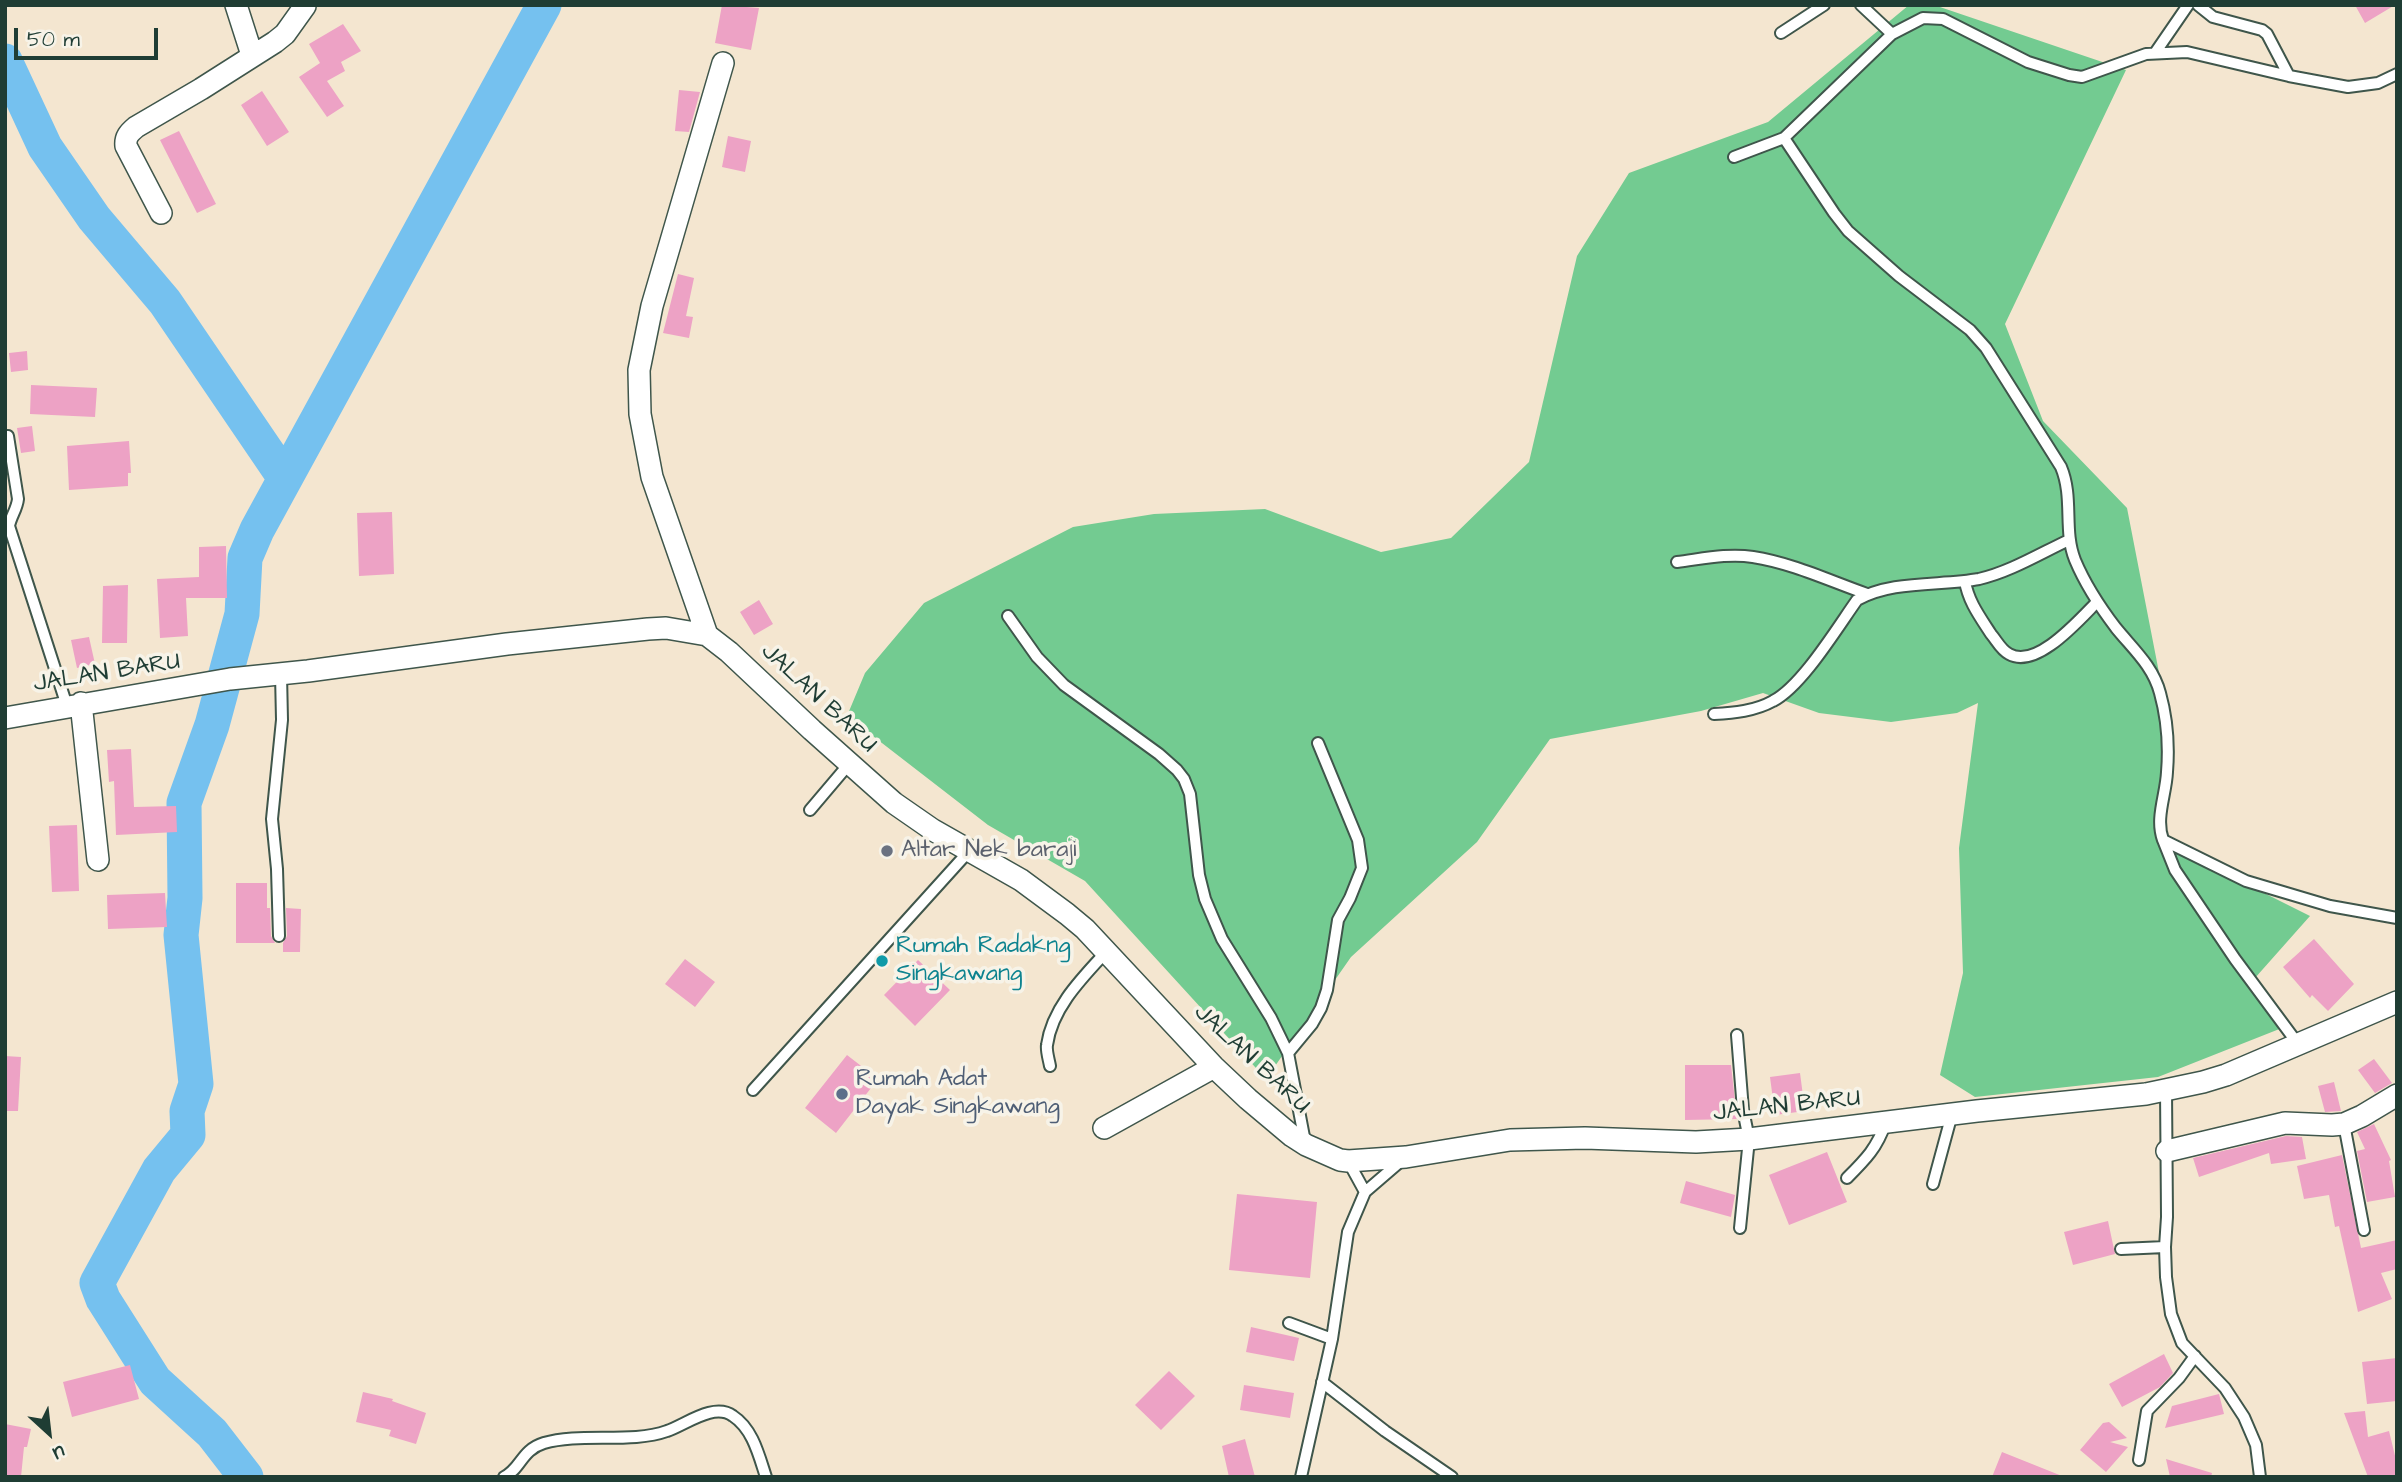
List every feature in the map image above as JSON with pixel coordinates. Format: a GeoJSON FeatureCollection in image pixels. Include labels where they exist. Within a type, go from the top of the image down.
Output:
{"type":"FeatureCollection","features":[{"type":"Feature","properties":{"kind":"street"},"geometry":{"type":"LineString","coordinates":[[236,5],[252,55]]}},
{"type":"Feature","properties":{"kind":"street"},"geometry":{"type":"LineString","coordinates":[[161,213],[126,146],[125,140],[129,134],[136,127],[201,89],[285,34],[305,6]]}},
{"type":"Feature","properties":{"kind":"street"},"geometry":{"type":"LineString","coordinates":[[707,635],[652,477],[640,414],[639,370],[652,306],[723,63]]}},
{"type":"Feature","properties":{"kind":"street","name":"JALAN BARU"},"geometry":{"type":"LineString","coordinates":[[5,718],[223,681],[508,644],[666,628],[707,635],[741,661],[894,803],[933,830],[1046,897],[1084,929],[1214,1067],[1276,1124],[1306,1145],[1348,1161],[1406,1157],[1520,1139],[1585,1138],[1696,1142],[1749,1139],[2166,1090],[2226,1075],[2397,1002]]}},
{"type":"Feature","properties":{"kind":"street"},"geometry":{"type":"LineString","coordinates":[[74,705],[98,860]]}},
{"type":"Feature","properties":{"kind":"street"},"geometry":{"type":"LineString","coordinates":[[1104,1129],[1214,1067]]}},
{"type":"Feature","properties":{"kind":"street"},"geometry":{"type":"LineString","coordinates":[[2167,1151],[2285,1123],[2344,1124],[2397,1096]]}},
{"type":"Feature","properties":{"kind":"lane"},"geometry":{"type":"LineString","coordinates":[[1781,33],[1824,5]]}},
{"type":"Feature","properties":{"kind":"lane"},"geometry":{"type":"LineString","coordinates":[[1861,5],[1892,34]]}},
{"type":"Feature","properties":{"kind":"lane"},"geometry":{"type":"LineString","coordinates":[[1923,18],[1930,5]]}},
{"type":"Feature","properties":{"kind":"lane"},"geometry":{"type":"LineString","coordinates":[[2155,52],[2188,5]]}},
{"type":"Feature","properties":{"kind":"lane"},"geometry":{"type":"LineString","coordinates":[[2198,5],[2213,18],[2250,26],[2267,34],[2289,76]]}},
{"type":"Feature","properties":{"kind":"lane"},"geometry":{"type":"LineString","coordinates":[[1734,158],[1784,138],[1892,34],[1923,18],[1943,19],[2028,62],[2082,77],[2155,52],[2187,52],[2348,87],[2371,85],[2397,74]]}},
{"type":"Feature","properties":{"kind":"lane"},"geometry":{"type":"LineString","coordinates":[[1784,138],[1833,213],[1848,230],[1899,276],[1970,330],[1998,363],[2061,467],[2068,483],[2071,527],[2069,540],[2076,560],[2097,602],[2147,664],[2160,691],[2168,753],[2159,830],[2175,870],[2235,959],[2298,1044]]}},
{"type":"Feature","properties":{"kind":"lane"},"geometry":{"type":"LineString","coordinates":[[8,436],[18,499],[9,526],[74,705]]}},
{"type":"Feature","properties":{"kind":"lane"},"geometry":{"type":"LineString","coordinates":[[1714,714],[1756,708],[1784,694],[1857,600],[1867,594],[1893,588],[1965,581],[1993,574],[2069,540]]}},
{"type":"Feature","properties":{"kind":"lane"},"geometry":{"type":"LineString","coordinates":[[1678,562],[1728,556],[1753,557],[1807,572],[1867,594]]}},
{"type":"Feature","properties":{"kind":"lane"},"geometry":{"type":"LineString","coordinates":[[1965,581],[1967,593],[1982,621],[2003,650],[2011,656],[2024,658],[2040,653],[2097,602]]}},
{"type":"Feature","properties":{"kind":"lane"},"geometry":{"type":"LineString","coordinates":[[1008,616],[1037,657],[1064,685],[1158,754],[1177,769],[1184,779],[1190,794],[1199,874],[1205,899],[1222,939],[1271,1018],[1288,1053],[1306,1145]]}},
{"type":"Feature","properties":{"kind":"lane"},"geometry":{"type":"LineString","coordinates":[[279,936],[272,819],[282,720],[281,674]]}},
{"type":"Feature","properties":{"kind":"lane"},"geometry":{"type":"LineString","coordinates":[[1288,1053],[1321,1008],[1327,990],[1338,920],[1362,868],[1358,840],[1318,743]]}},
{"type":"Feature","properties":{"kind":"lane"},"geometry":{"type":"LineString","coordinates":[[810,810],[849,764]]}},
{"type":"Feature","properties":{"kind":"lane"},"geometry":{"type":"LineString","coordinates":[[2163,840],[2246,881],[2330,906],[2397,918]]}},
{"type":"Feature","properties":{"kind":"lane"},"geometry":{"type":"LineString","coordinates":[[753,1090],[970,850]]}},
{"type":"Feature","properties":{"kind":"lane"},"geometry":{"type":"LineString","coordinates":[[1050,1066],[1046,1046],[1059,1013],[1078,981],[1106,953]]}},
{"type":"Feature","properties":{"kind":"lane"},"geometry":{"type":"LineString","coordinates":[[1737,1035],[1749,1139],[1740,1227]]}},
{"type":"Feature","properties":{"kind":"lane"},"geometry":{"type":"LineString","coordinates":[[2166,1090],[2165,1247],[2171,1314],[2177,1334],[2225,1388],[2244,1418],[2256,1445],[2260,1477]]}},
{"type":"Feature","properties":{"kind":"lane"},"geometry":{"type":"LineString","coordinates":[[1933,1184],[1952,1114]]}},
{"type":"Feature","properties":{"kind":"lane"},"geometry":{"type":"LineString","coordinates":[[1847,1178],[1879,1143],[1886,1122]]}},
{"type":"Feature","properties":{"kind":"lane"},"geometry":{"type":"LineString","coordinates":[[2344,1124],[2364,1230]]}},
{"type":"Feature","properties":{"kind":"lane"},"geometry":{"type":"LineString","coordinates":[[1301,1477],[1332,1339],[1348,1232],[1365,1192],[1406,1157]]}},
{"type":"Feature","properties":{"kind":"lane"},"geometry":{"type":"LineString","coordinates":[[1348,1161],[1365,1192]]}},
{"type":"Feature","properties":{"kind":"lane"},"geometry":{"type":"LineString","coordinates":[[2121,1249],[2165,1247]]}},
{"type":"Feature","properties":{"kind":"lane"},"geometry":{"type":"LineString","coordinates":[[1289,1323],[1332,1339]]}},
{"type":"Feature","properties":{"kind":"lane"},"geometry":{"type":"LineString","coordinates":[[2139,1460],[2150,1405],[2179,1378],[2195,1356]]}},
{"type":"Feature","properties":{"kind":"lane"},"geometry":{"type":"LineString","coordinates":[[1322,1382],[1385,1431],[1452,1477]]}},
{"type":"Feature","properties":{"kind":"lane"},"geometry":{"type":"LineString","coordinates":[[511,1475],[526,1453],[541,1444],[665,1432],[700,1416],[723,1412],[733,1415],[743,1425],[755,1444],[766,1477]]}},
{"type":"Feature","properties":{"kind":"green space"},"geometry":{"type":"Polygon","coordinates":[[[1909,5],[1934,5],[2126,70],[2005,324],[2043,421],[2127,508],[2162,688],[2160,841],[2310,916],[2255,978],[2287,1026],[2158,1077],[1975,1097],[1940,1075],[1963,973],[1959,848],[1978,703],[1957,713],[1891,722],[1819,713],[1763,693],[1701,711],[1550,739],[1477,842],[1351,957],[1266,1079],[1085,881],[988,825],[847,716],[865,673],[924,603],[1073,527],[1154,514],[1265,509],[1381,552],[1451,538],[1529,462],[1577,256],[1629,173],[1768,122],[1909,5]]]}},
{"type":"Feature","properties":{"kind":"building"},"geometry":{"type":"Polygon","coordinates":[[[722,5],[759,8],[751,50],[715,43],[722,5]]]}},
{"type":"Feature","properties":{"kind":"building"},"geometry":{"type":"Polygon","coordinates":[[[2355,5],[2395,5],[2365,23],[2355,5]]]}},
{"type":"Feature","properties":{"kind":"building"},"geometry":{"type":"Polygon","coordinates":[[[343,24],[361,51],[341,62],[345,71],[327,81],[344,106],[327,117],[299,77],[320,63],[309,44],[343,24]]]}},
{"type":"Feature","properties":{"kind":"building"},"geometry":{"type":"Polygon","coordinates":[[[679,90],[700,92],[689,132],[675,131],[679,90]]]}},
{"type":"Feature","properties":{"kind":"building"},"geometry":{"type":"Polygon","coordinates":[[[262,91],[289,132],[267,146],[241,105],[262,91]]]}},
{"type":"Feature","properties":{"kind":"building"},"geometry":{"type":"Polygon","coordinates":[[[179,131],[216,204],[197,213],[160,140],[179,131]]]}},
{"type":"Feature","properties":{"kind":"building"},"geometry":{"type":"Polygon","coordinates":[[[728,136],[751,141],[745,172],[722,167],[728,136]]]}},
{"type":"Feature","properties":{"kind":"building"},"geometry":{"type":"Polygon","coordinates":[[[678,274],[694,278],[686,316],[693,317],[689,338],[663,333],[678,274]]]}},
{"type":"Feature","properties":{"kind":"building"},"geometry":{"type":"Polygon","coordinates":[[[27,351],[28,370],[11,372],[9,353],[27,351]]]}},
{"type":"Feature","properties":{"kind":"building"},"geometry":{"type":"Polygon","coordinates":[[[31,385],[97,388],[95,417],[30,414],[31,385]]]}},
{"type":"Feature","properties":{"kind":"building"},"geometry":{"type":"Polygon","coordinates":[[[32,426],[35,451],[21,453],[17,428],[32,426]]]}},
{"type":"Feature","properties":{"kind":"building"},"geometry":{"type":"Polygon","coordinates":[[[129,441],[131,473],[128,473],[128,486],[69,490],[67,446],[129,441]]]}},
{"type":"Feature","properties":{"kind":"building"},"geometry":{"type":"Polygon","coordinates":[[[392,512],[394,574],[359,576],[357,513],[392,512]]]}},
{"type":"Feature","properties":{"kind":"building"},"geometry":{"type":"Polygon","coordinates":[[[226,546],[227,598],[186,598],[188,636],[160,638],[157,579],[199,577],[199,547],[226,546]]]}},
{"type":"Feature","properties":{"kind":"building"},"geometry":{"type":"Polygon","coordinates":[[[128,585],[127,643],[102,643],[103,586],[128,585]]]}},
{"type":"Feature","properties":{"kind":"building"},"geometry":{"type":"Polygon","coordinates":[[[759,600],[773,624],[754,635],[740,612],[759,600]]]}},
{"type":"Feature","properties":{"kind":"building"},"geometry":{"type":"Polygon","coordinates":[[[89,637],[95,664],[77,668],[71,640],[89,637]]]}},
{"type":"Feature","properties":{"kind":"building"},"geometry":{"type":"Polygon","coordinates":[[[131,749],[134,807],[176,806],[177,832],[116,835],[114,781],[109,782],[107,750],[131,749]]]}},
{"type":"Feature","properties":{"kind":"building"},"geometry":{"type":"Polygon","coordinates":[[[77,825],[79,891],[52,892],[49,826],[77,825]]]}},
{"type":"Feature","properties":{"kind":"building"},"geometry":{"type":"Polygon","coordinates":[[[236,883],[267,883],[267,908],[270,908],[271,936],[275,943],[236,943],[236,883]]]}},
{"type":"Feature","properties":{"kind":"building"},"geometry":{"type":"Polygon","coordinates":[[[165,893],[167,927],[108,929],[107,895],[165,893]]]}},
{"type":"Feature","properties":{"kind":"building"},"geometry":{"type":"Polygon","coordinates":[[[286,908],[301,909],[300,952],[283,952],[283,943],[287,936],[286,908]]]}},
{"type":"Feature","properties":{"kind":"building"},"geometry":{"type":"Polygon","coordinates":[[[2314,939],[2354,984],[2328,1011],[2312,995],[2310,998],[2283,967],[2314,939]]]}},
{"type":"Feature","properties":{"kind":"building"},"geometry":{"type":"Polygon","coordinates":[[[685,959],[715,982],[695,1007],[665,984],[685,959]]]}},
{"type":"Feature","properties":{"kind":"building"},"geometry":{"type":"Polygon","coordinates":[[[918,960],[950,990],[915,1026],[884,995],[918,960]]]}},
{"type":"Feature","properties":{"kind":"building","name":"Rumah Adat Dayak Singkawang"},"geometry":{"type":"Polygon","coordinates":[[[847,1055],[878,1079],[836,1133],[805,1108],[847,1055]]]}},
{"type":"Feature","properties":{"kind":"building"},"geometry":{"type":"Polygon","coordinates":[[[5,1056],[21,1057],[18,1111],[5,1111],[5,1056]]]}},
{"type":"Feature","properties":{"kind":"building"},"geometry":{"type":"Polygon","coordinates":[[[2374,1059],[2392,1083],[2375,1093],[2358,1070],[2374,1059]]]}},
{"type":"Feature","properties":{"kind":"building"},"geometry":{"type":"Polygon","coordinates":[[[1685,1065],[1731,1065],[1737,1119],[1685,1120],[1685,1065]]]}},
{"type":"Feature","properties":{"kind":"building"},"geometry":{"type":"Polygon","coordinates":[[[1800,1073],[1805,1111],[1775,1115],[1770,1077],[1800,1073]]]}},
{"type":"Feature","properties":{"kind":"building"},"geometry":{"type":"Polygon","coordinates":[[[2334,1082],[2341,1111],[2325,1112],[2318,1086],[2334,1082]]]}},
{"type":"Feature","properties":{"kind":"building"},"geometry":{"type":"Polygon","coordinates":[[[2374,1124],[2391,1160],[2395,1197],[2367,1202],[2357,1151],[2365,1149],[2357,1132],[2374,1124]]]}},
{"type":"Feature","properties":{"kind":"building"},"geometry":{"type":"Polygon","coordinates":[[[2286,1136],[2302,1137],[2306,1159],[2271,1164],[2269,1153],[2199,1177],[2193,1158],[2286,1136]]]}},
{"type":"Feature","properties":{"kind":"building"},"geometry":{"type":"Polygon","coordinates":[[[1827,1152],[1847,1202],[1789,1225],[1769,1175],[1827,1152]]]}},
{"type":"Feature","properties":{"kind":"building"},"geometry":{"type":"Polygon","coordinates":[[[2342,1155],[2361,1248],[2397,1240],[2397,1269],[2381,1273],[2392,1299],[2358,1312],[2339,1226],[2335,1227],[2329,1195],[2304,1199],[2297,1166],[2342,1155]]]}},
{"type":"Feature","properties":{"kind":"building"},"geometry":{"type":"Polygon","coordinates":[[[1686,1181],[1735,1195],[1731,1217],[1680,1203],[1686,1181]]]}},
{"type":"Feature","properties":{"kind":"building"},"geometry":{"type":"Polygon","coordinates":[[[1237,1194],[1317,1202],[1310,1278],[1229,1270],[1237,1194]]]}},
{"type":"Feature","properties":{"kind":"building"},"geometry":{"type":"Polygon","coordinates":[[[2108,1221],[2115,1254],[2073,1265],[2064,1232],[2108,1221]]]}},
{"type":"Feature","properties":{"kind":"building"},"geometry":{"type":"Polygon","coordinates":[[[1251,1327],[1299,1338],[1294,1361],[1246,1352],[1251,1327]]]}},
{"type":"Feature","properties":{"kind":"building"},"geometry":{"type":"Polygon","coordinates":[[[2164,1354],[2173,1373],[2160,1387],[2122,1407],[2109,1384],[2164,1354]]]}},
{"type":"Feature","properties":{"kind":"building"},"geometry":{"type":"Polygon","coordinates":[[[2397,1358],[2397,1401],[2367,1404],[2362,1362],[2397,1358]]]}},
{"type":"Feature","properties":{"kind":"building"},"geometry":{"type":"Polygon","coordinates":[[[130,1365],[139,1399],[72,1417],[63,1382],[130,1365]]]}},
{"type":"Feature","properties":{"kind":"building"},"geometry":{"type":"Polygon","coordinates":[[[1169,1371],[1195,1396],[1161,1430],[1135,1405],[1169,1371]]]}},
{"type":"Feature","properties":{"kind":"building"},"geometry":{"type":"Polygon","coordinates":[[[1244,1385],[1294,1393],[1290,1418],[1240,1410],[1244,1385]]]}},
{"type":"Feature","properties":{"kind":"building"},"geometry":{"type":"Polygon","coordinates":[[[363,1392],[393,1399],[392,1401],[426,1413],[416,1444],[389,1436],[391,1430],[356,1422],[363,1392]]]}},
{"type":"Feature","properties":{"kind":"building"},"geometry":{"type":"Polygon","coordinates":[[[2219,1394],[2224,1414],[2165,1428],[2172,1406],[2219,1394]]]}},
{"type":"Feature","properties":{"kind":"building"},"geometry":{"type":"Polygon","coordinates":[[[2365,1411],[2368,1437],[2389,1431],[2397,1464],[2397,1477],[2368,1477],[2344,1413],[2365,1411]]]}},
{"type":"Feature","properties":{"kind":"building"},"geometry":{"type":"Polygon","coordinates":[[[2109,1422],[2127,1438],[2110,1442],[2128,1447],[2106,1472],[2080,1450],[2103,1423],[2109,1422]]]}},
{"type":"Feature","properties":{"kind":"building"},"geometry":{"type":"Polygon","coordinates":[[[5,1424],[31,1429],[27,1447],[24,1447],[21,1477],[5,1477],[5,1424]]]}},
{"type":"Feature","properties":{"kind":"building"},"geometry":{"type":"Polygon","coordinates":[[[1245,1439],[1255,1477],[1229,1477],[1222,1446],[1245,1439]]]}},
{"type":"Feature","properties":{"kind":"building"},"geometry":{"type":"Polygon","coordinates":[[[2002,1452],[2062,1476],[2062,1477],[1992,1477],[2002,1452]]]}},
{"type":"Feature","properties":{"kind":"building"},"geometry":{"type":"Polygon","coordinates":[[[2166,1459],[2212,1473],[2211,1477],[2170,1477],[2166,1459]]]}},
{"type":"Feature","properties":{"kind":"waterway"},"geometry":{"type":"LineString","coordinates":[[246,1477],[212,1433],[155,1381],[103,1299],[97,1283],[159,1170],[188,1135],[187,1111],[196,1084],[181,935],[185,898],[184,803],[212,725],[242,614],[245,558],[257,530],[544,5]]}},
{"type":"Feature","properties":{"kind":"waterway"},"geometry":{"type":"LineString","coordinates":[[5,61],[45,147],[94,218],[165,302],[282,474]]}},
{"type":"Feature","properties":{"kind":"place","name":"Altar Nek baraji"},"geometry":{"type":"Point","coordinates":[887,851]}},
{"type":"Feature","properties":{"kind":"place","name":"Rumah Radakng Singkawang"},"geometry":{"type":"Point","coordinates":[882,961]}},
{"type":"Feature","properties":{"kind":"place","name":"Rumah Adat Dayak Singkawang"},"geometry":{"type":"Point","coordinates":[842,1094]}}]}
